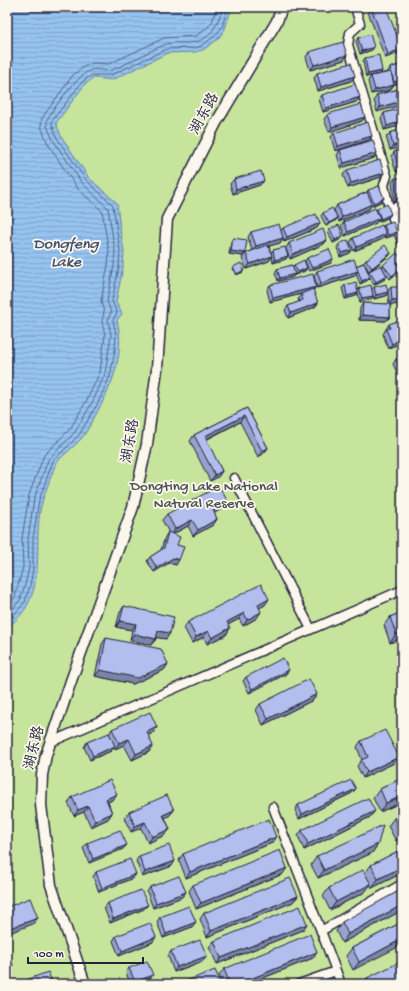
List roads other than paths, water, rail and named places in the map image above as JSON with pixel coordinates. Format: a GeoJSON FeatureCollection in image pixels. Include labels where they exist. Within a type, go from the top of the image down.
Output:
{"type":"FeatureCollection","features":[{"type":"Feature","properties":{"kind":"street","name":"湖东路"},"geometry":{"type":"LineString","coordinates":[[85,984],[51,885],[41,805],[42,775],[46,755],[133,507],[148,444],[157,369],[167,219],[216,123],[277,21],[282,7]]}},
{"type":"Feature","properties":{"kind":"street"},"geometry":{"type":"LineString","coordinates":[[355,7],[360,24],[350,33],[348,45],[387,176],[384,185],[389,208],[402,241]]}},
{"type":"Feature","properties":{"kind":"street"},"geometry":{"type":"LineString","coordinates":[[389,208],[402,206]]}},
{"type":"Feature","properties":{"kind":"street"},"geometry":{"type":"LineString","coordinates":[[234,478],[311,629]]}},
{"type":"Feature","properties":{"kind":"street"},"geometry":{"type":"LineString","coordinates":[[51,742],[402,590]]}},
{"type":"Feature","properties":{"kind":"street"},"geometry":{"type":"LineString","coordinates":[[273,807],[341,984]]}},
{"type":"Feature","properties":{"kind":"street"},"geometry":{"type":"LineString","coordinates":[[321,931],[400,885],[402,894]]}},
{"type":"Feature","properties":{"kind":"street"},"geometry":{"type":"LineString","coordinates":[[299,984],[336,971]]}},
{"type":"Feature","properties":{"kind":"water","name":"Dongfeng Lake"},"geometry":{"type":"Polygon","coordinates":[[[7,7],[232,7],[225,29],[218,39],[203,50],[195,52],[168,53],[112,80],[94,78],[85,84],[56,123],[61,136],[89,178],[117,203],[124,251],[123,267],[116,302],[122,314],[117,320],[120,346],[115,371],[100,407],[83,437],[57,462],[43,499],[40,512],[38,525],[36,578],[33,591],[24,611],[7,629],[7,7]]]}},
{"type":"Feature","properties":{"kind":"park label","name":"Dongting Lake National Natural Reserve"},"geometry":{"type":"Point","coordinates":[204,496]}}]}
